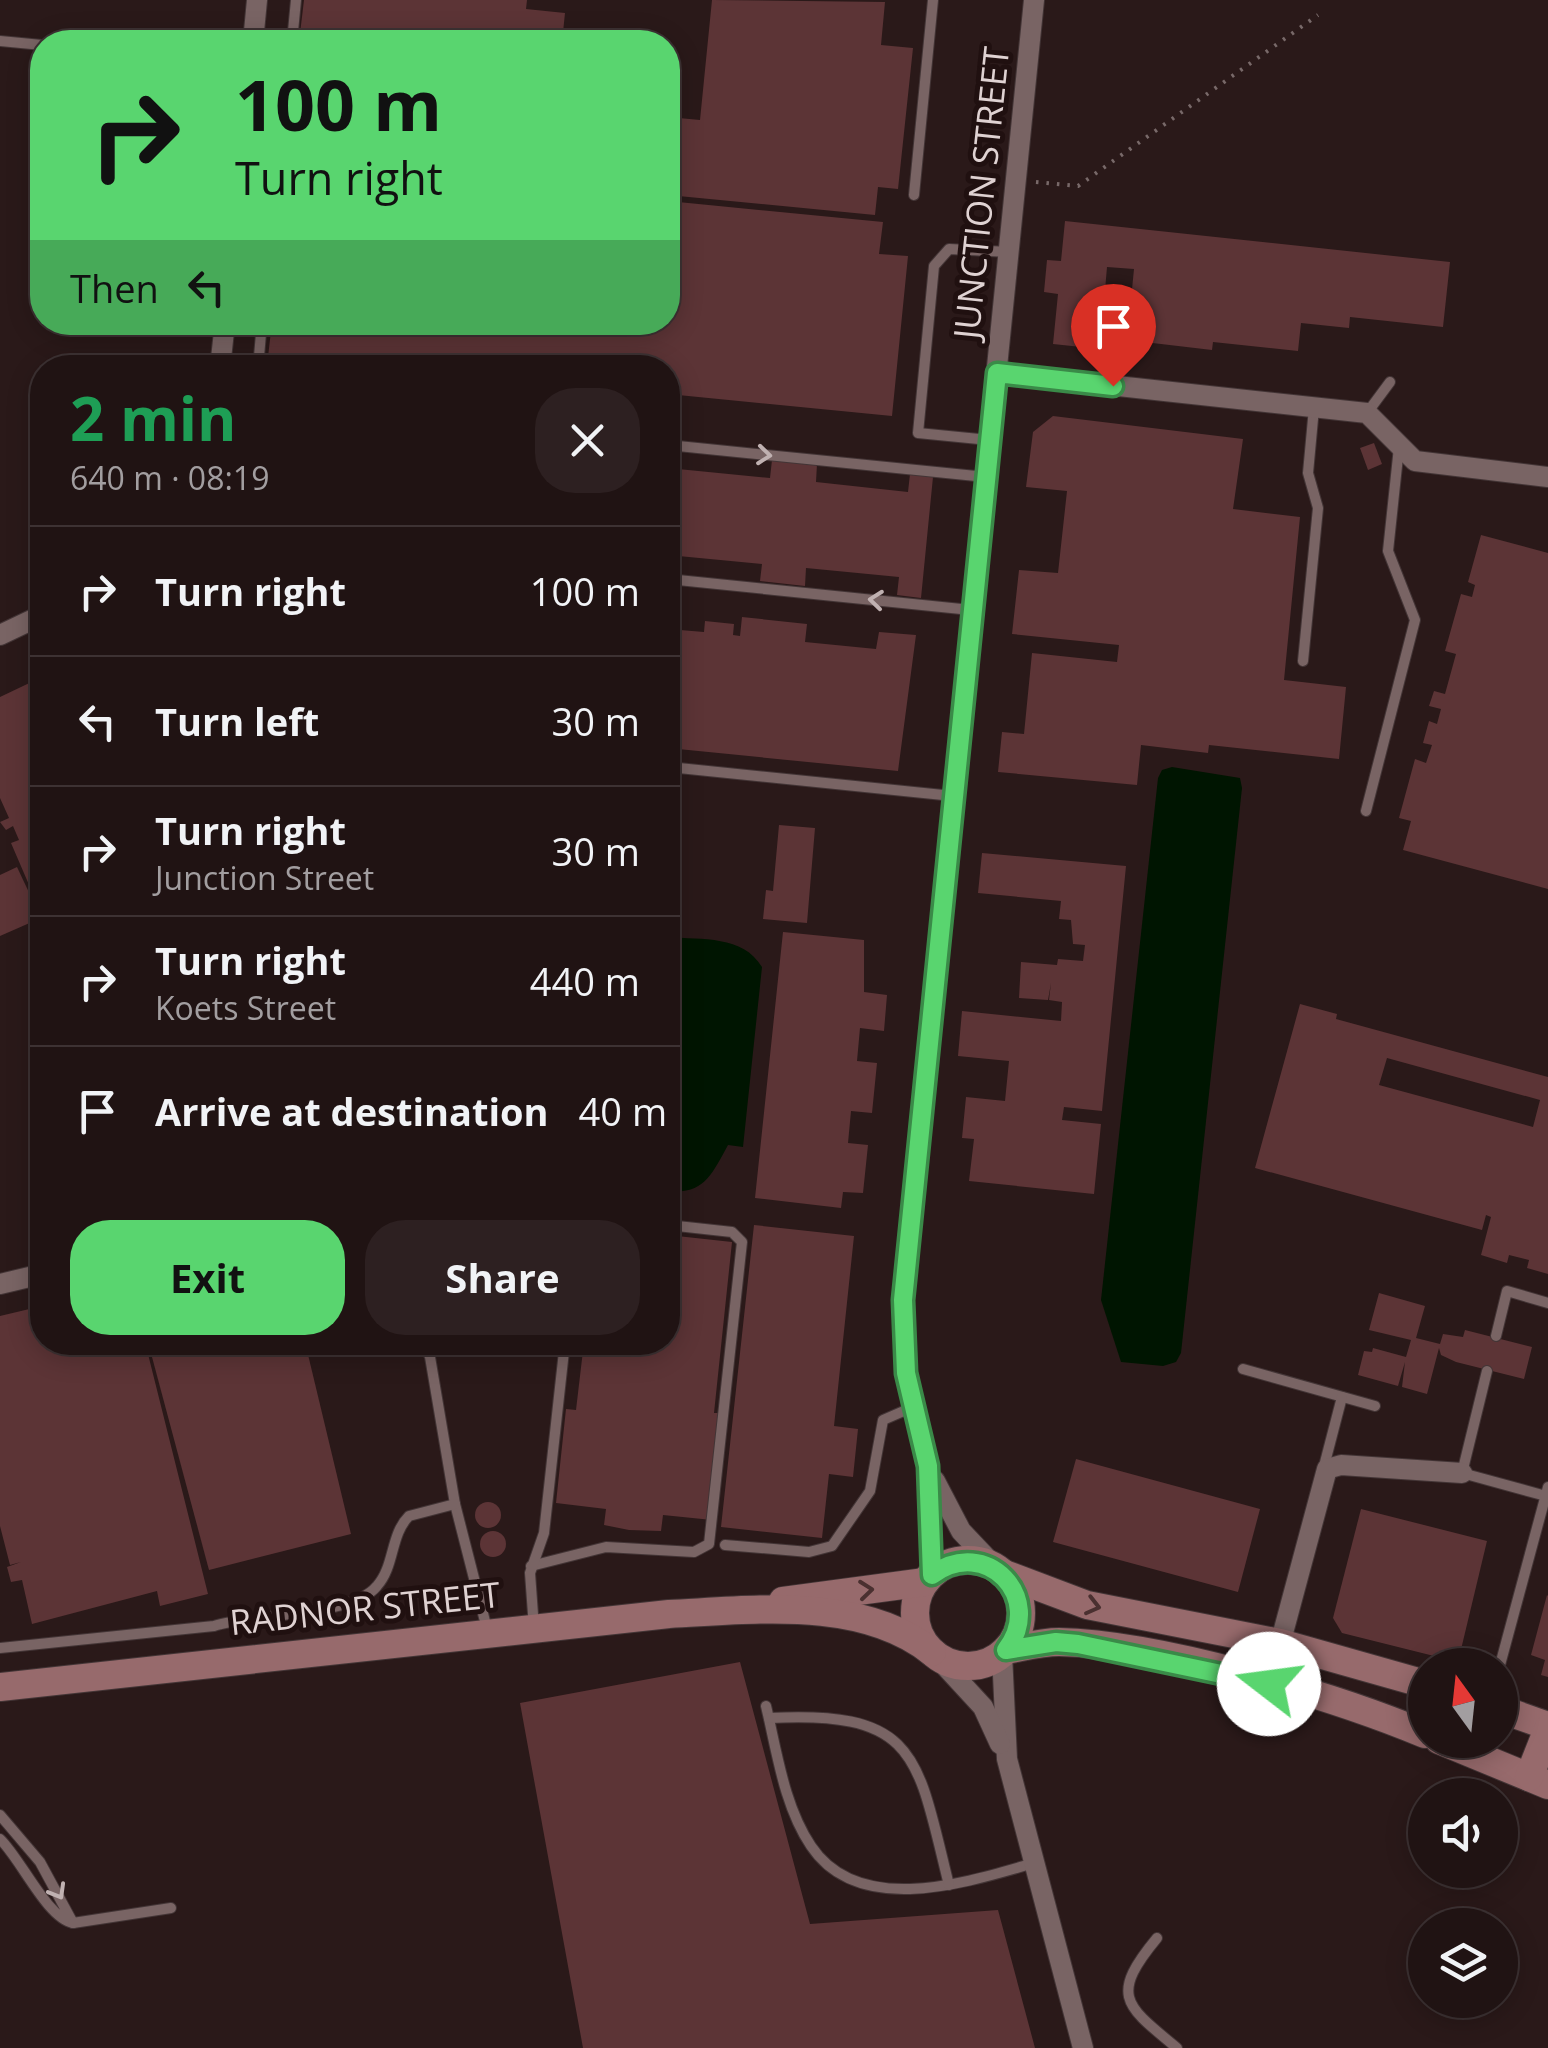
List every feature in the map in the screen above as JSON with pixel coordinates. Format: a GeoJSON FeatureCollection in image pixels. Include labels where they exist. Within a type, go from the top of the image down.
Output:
{"type":"FeatureCollection","features":[{"type":"Feature","properties":{"kind":"street"},"geometry":{"type":"LineString","coordinates":[[254,30],[258,0]]}},
{"type":"Feature","properties":{"kind":"street","name":"JUNCTION STREET"},"geometry":{"type":"LineString","coordinates":[[1000,1572],[962,1531],[928,1466],[903,1355],[903,1300],[1034,0]]}},
{"type":"Feature","properties":{"kind":"street"},"geometry":{"type":"LineString","coordinates":[[997,373],[1367,413],[1420,463],[1548,476]]}},
{"type":"Feature","properties":{"kind":"street"},"geometry":{"type":"LineString","coordinates":[[0,635],[30,621]]}},
{"type":"Feature","properties":{"kind":"street"},"geometry":{"type":"LineString","coordinates":[[0,1284],[30,1277]]}},
{"type":"Feature","properties":{"kind":"street"},"geometry":{"type":"LineString","coordinates":[[1269,1684],[1322,1476],[1341,1465],[1462,1473]]}},
{"type":"Feature","properties":{"kind":"street","name":"JUNCTION STREET"},"geometry":{"type":"LineString","coordinates":[[928,1466],[928,1578]]}},
{"type":"Feature","properties":{"kind":"street"},"geometry":{"type":"LineString","coordinates":[[1083,2048],[1007,1759],[982,1707],[934,1654],[915,1618],[928,1578],[961,1561],[983,1563],[1102,1608],[1280,1644],[1408,1679]]}},
{"type":"Feature","properties":{"kind":"street"},"geometry":{"type":"LineString","coordinates":[[1000,1572],[1012,1584],[1020,1611],[1014,1639],[1004,1652],[1007,1759]]}},
{"type":"Feature","properties":{"kind":"street","name":"RADNOR STREET"},"geometry":{"type":"LineString","coordinates":[[0,1687],[534,1628],[738,1610],[928,1578]]}},
{"type":"Feature","properties":{"kind":"street","name":"RADNOR STREET"},"geometry":{"type":"LineString","coordinates":[[738,1610],[836,1614],[875,1620],[910,1634],[934,1654]]}},
{"type":"Feature","properties":{"kind":"street"},"geometry":{"type":"LineString","coordinates":[[934,1654],[969,1666],[1004,1652],[1056,1642],[1078,1644],[1269,1684],[1408,1728]]}},
{"type":"Feature","properties":{"kind":"street"},"geometry":{"type":"LineString","coordinates":[[1482,1758],[1538,1781],[1548,1728],[1518,1716]]}},
{"type":"Feature","properties":{"kind":"lane"},"geometry":{"type":"LineString","coordinates":[[293,30],[296,0]]}},
{"type":"Feature","properties":{"kind":"lane"},"geometry":{"type":"LineString","coordinates":[[914,195],[932,0]]}},
{"type":"Feature","properties":{"kind":"lane"},"geometry":{"type":"LineString","coordinates":[[0,41],[30,44]]}},
{"type":"Feature","properties":{"kind":"lane"},"geometry":{"type":"LineString","coordinates":[[990,440],[918,433],[934,266],[949,249],[1009,252]]}},
{"type":"Feature","properties":{"kind":"lane"},"geometry":{"type":"LineString","coordinates":[[1367,413],[1390,382]]}},
{"type":"Feature","properties":{"kind":"lane"},"geometry":{"type":"LineString","coordinates":[[1303,661],[1318,508],[1308,473],[1314,408]]}},
{"type":"Feature","properties":{"kind":"lane"},"geometry":{"type":"LineString","coordinates":[[680,446],[986,478]]}},
{"type":"Feature","properties":{"kind":"lane"},"geometry":{"type":"LineString","coordinates":[[1366,811],[1414,620],[1388,552],[1399,446]]}},
{"type":"Feature","properties":{"kind":"lane"},"geometry":{"type":"LineString","coordinates":[[680,580],[972,610]]}},
{"type":"Feature","properties":{"kind":"lane"},"geometry":{"type":"LineString","coordinates":[[680,768],[954,796]]}},
{"type":"Feature","properties":{"kind":"lane"},"geometry":{"type":"LineString","coordinates":[[532,1566],[606,1546],[694,1552],[710,1544],[742,1242],[732,1232],[680,1226]]}},
{"type":"Feature","properties":{"kind":"lane"},"geometry":{"type":"LineString","coordinates":[[1496,1336],[1507,1292],[1548,1302]]}},
{"type":"Feature","properties":{"kind":"lane"},"geometry":{"type":"LineString","coordinates":[[429,1355],[456,1504],[488,1634]]}},
{"type":"Feature","properties":{"kind":"lane"},"geometry":{"type":"LineString","coordinates":[[534,1628],[532,1566],[544,1532],[564,1355]]}},
{"type":"Feature","properties":{"kind":"lane"},"geometry":{"type":"LineString","coordinates":[[1243,1369],[1375,1406]]}},
{"type":"Feature","properties":{"kind":"lane"},"geometry":{"type":"LineString","coordinates":[[1488,1370],[1462,1473],[1547,1492],[1505,1648]]}},
{"type":"Feature","properties":{"kind":"lane"},"geometry":{"type":"LineString","coordinates":[[1322,1476],[1342,1397]]}},
{"type":"Feature","properties":{"kind":"lane"},"geometry":{"type":"LineString","coordinates":[[725,1545],[809,1552],[832,1546],[870,1491],[883,1420],[913,1408]]}},
{"type":"Feature","properties":{"kind":"lane"},"geometry":{"type":"LineString","coordinates":[[0,1648],[214,1626],[241,1617],[349,1603],[380,1584],[409,1516],[456,1504]]}},
{"type":"Feature","properties":{"kind":"lane"},"geometry":{"type":"LineString","coordinates":[[950,1885],[922,1784],[892,1737],[854,1719],[768,1712],[798,1824],[822,1860],[856,1881],[884,1888],[950,1885],[1034,1863]]}},
{"type":"Feature","properties":{"kind":"lane"},"geometry":{"type":"LineString","coordinates":[[0,1815],[40,1862],[73,1924]]}},
{"type":"Feature","properties":{"kind":"lane"},"geometry":{"type":"LineString","coordinates":[[0,1839],[64,1921],[73,1924],[171,1908]]}},
{"type":"Feature","properties":{"kind":"lane"},"geometry":{"type":"LineString","coordinates":[[1157,1938],[1130,1974],[1127,2000],[1133,2012],[1177,2048]]}},
{"type":"Feature","properties":{"kind":"path"},"geometry":{"type":"LineString","coordinates":[[1016,180],[1078,186],[1318,15]]}},
{"type":"Feature","properties":{"kind":"shaded area"},"geometry":{"type":"Polygon","coordinates":[[[1172,767],[1240,778],[1242,788],[1181,1353],[1176,1362],[1163,1366],[1121,1362],[1101,1300],[1158,778],[1162,770],[1172,767]]]}},
{"type":"Feature","properties":{"kind":"shaded area"},"geometry":{"type":"Polygon","coordinates":[[[680,938],[733,944],[762,967],[743,1147],[728,1145],[706,1180],[680,1191],[680,938]]]}},
{"type":"Feature","properties":{"kind":"building"},"geometry":{"type":"Polygon","coordinates":[[[304,0],[527,0],[526,9],[565,13],[563,30],[300,30],[304,0]]]}},
{"type":"Feature","properties":{"kind":"building"},"geometry":{"type":"Polygon","coordinates":[[[712,0],[885,2],[881,45],[913,48],[898,189],[878,187],[875,215],[680,196],[680,118],[700,120],[712,0]]]}},
{"type":"Feature","properties":{"kind":"building"},"geometry":{"type":"Polygon","coordinates":[[[680,202],[883,222],[879,254],[908,256],[892,416],[680,395],[680,355],[268,355],[271,335],[680,335],[680,202]]]}},
{"type":"Feature","properties":{"kind":"building"},"geometry":{"type":"Polygon","coordinates":[[[1065,221],[1450,262],[1443,327],[1350,317],[1349,328],[1301,323],[1298,351],[1213,342],[1212,350],[1127,340],[1134,269],[1107,267],[1100,349],[1053,344],[1058,294],[1044,292],[1047,260],[1061,261],[1065,221]]]}},
{"type":"Feature","properties":{"kind":"building"},"geometry":{"type":"Polygon","coordinates":[[[1053,416],[1243,439],[1233,509],[1300,517],[1284,680],[1346,687],[1339,759],[1209,745],[1208,753],[1141,745],[1137,785],[998,772],[1002,732],[1024,734],[1032,653],[1117,662],[1119,645],[1012,634],[1019,570],[1058,573],[1067,491],[1026,487],[1033,432],[1053,416]]]}},
{"type":"Feature","properties":{"kind":"building"},"geometry":{"type":"Polygon","coordinates":[[[1374,443],[1382,464],[1368,470],[1360,448],[1374,443]]]}},
{"type":"Feature","properties":{"kind":"building"},"geometry":{"type":"Polygon","coordinates":[[[772,460],[817,464],[816,482],[908,492],[910,474],[933,477],[921,598],[897,595],[899,577],[806,568],[805,586],[760,581],[762,564],[680,556],[680,469],[770,478],[772,460]]]}},
{"type":"Feature","properties":{"kind":"building"},"geometry":{"type":"Polygon","coordinates":[[[1481,535],[1548,553],[1548,889],[1403,850],[1411,821],[1399,818],[1415,759],[1426,763],[1432,745],[1423,743],[1429,721],[1437,724],[1441,709],[1429,706],[1434,691],[1445,694],[1456,654],[1445,651],[1461,594],[1472,597],[1475,585],[1468,582],[1481,535]]]}},
{"type":"Feature","properties":{"kind":"building"},"geometry":{"type":"Polygon","coordinates":[[[742,617],[807,624],[805,642],[876,649],[879,632],[916,635],[898,771],[680,749],[680,630],[704,632],[705,621],[734,624],[733,635],[740,636],[742,617]]]}},
{"type":"Feature","properties":{"kind":"building"},"geometry":{"type":"Polygon","coordinates":[[[30,683],[30,887],[11,843],[19,840],[13,826],[6,830],[0,822],[9,818],[0,798],[0,697],[30,683]]]}},
{"type":"Feature","properties":{"kind":"building"},"geometry":{"type":"Polygon","coordinates":[[[779,825],[815,828],[807,923],[763,919],[766,890],[773,891],[779,825]]]}},
{"type":"Feature","properties":{"kind":"building"},"geometry":{"type":"Polygon","coordinates":[[[982,853],[1126,866],[1102,1111],[1064,1107],[1062,1120],[1101,1124],[1094,1194],[969,1181],[974,1139],[962,1138],[966,1097],[1005,1101],[1009,1061],[958,1056],[962,1011],[1061,1021],[1062,1002],[1049,1000],[1051,983],[1048,1000],[1019,998],[1021,962],[1057,965],[1058,959],[1083,961],[1085,945],[1073,944],[1071,920],[1059,919],[1061,901],[978,893],[982,853]]]}},
{"type":"Feature","properties":{"kind":"building"},"geometry":{"type":"Polygon","coordinates":[[[17,867],[30,895],[30,923],[0,936],[0,875],[17,867]]]}},
{"type":"Feature","properties":{"kind":"building"},"geometry":{"type":"Polygon","coordinates":[[[783,932],[864,940],[864,992],[887,995],[884,1031],[860,1028],[857,1061],[877,1063],[872,1113],[851,1111],[848,1143],[868,1145],[863,1193],[843,1192],[841,1208],[755,1198],[783,932]]]}},
{"type":"Feature","properties":{"kind":"building"},"geometry":{"type":"Polygon","coordinates":[[[1300,1004],[1337,1014],[1336,1019],[1548,1077],[1548,1274],[1527,1268],[1529,1260],[1509,1255],[1507,1263],[1481,1255],[1491,1217],[1486,1215],[1482,1230],[1255,1168],[1300,1004]],[[1387,1058],[1379,1085],[1533,1127],[1540,1100],[1387,1058]]]}},
{"type":"Feature","properties":{"kind":"building"},"geometry":{"type":"Polygon","coordinates":[[[754,1225],[854,1236],[834,1426],[858,1429],[853,1477],[829,1474],[822,1538],[721,1527],[754,1225]]]}},
{"type":"Feature","properties":{"kind":"building"},"geometry":{"type":"Polygon","coordinates":[[[680,1236],[732,1242],[714,1413],[724,1413],[712,1520],[663,1515],[661,1531],[629,1530],[604,1525],[606,1509],[556,1503],[566,1409],[576,1410],[582,1355],[680,1355],[680,1236]]]}},
{"type":"Feature","properties":{"kind":"building"},"geometry":{"type":"Polygon","coordinates":[[[1379,1293],[1425,1306],[1416,1338],[1440,1344],[1443,1334],[1463,1337],[1465,1330],[1532,1347],[1524,1379],[1456,1362],[1441,1355],[1439,1348],[1427,1394],[1402,1387],[1405,1362],[1398,1386],[1358,1375],[1364,1351],[1372,1352],[1373,1348],[1406,1357],[1411,1340],[1369,1330],[1379,1293]]]}},
{"type":"Feature","properties":{"kind":"building"},"geometry":{"type":"Polygon","coordinates":[[[30,1309],[30,1355],[148,1355],[208,1594],[160,1606],[157,1591],[32,1624],[22,1580],[11,1582],[7,1567],[21,1562],[10,1565],[0,1526],[0,1316],[30,1309]]]}},
{"type":"Feature","properties":{"kind":"building"},"geometry":{"type":"Polygon","coordinates":[[[151,1355],[308,1355],[351,1534],[209,1570],[151,1355]]]}},
{"type":"Feature","properties":{"kind":"building"},"geometry":{"type":"Polygon","coordinates":[[[1076,1459],[1260,1509],[1238,1592],[1053,1542],[1076,1459]]]}},
{"type":"Feature","properties":{"kind":"building"},"geometry":{"type":"Polygon","coordinates":[[[488,1502],[497,1506],[501,1515],[497,1524],[488,1528],[479,1524],[475,1515],[479,1506],[488,1502]]]}},
{"type":"Feature","properties":{"kind":"building"},"geometry":{"type":"Polygon","coordinates":[[[1361,1509],[1487,1541],[1461,1648],[1408,1650],[1342,1633],[1333,1618],[1361,1509]]]}},
{"type":"Feature","properties":{"kind":"building"},"geometry":{"type":"Polygon","coordinates":[[[493,1531],[502,1535],[506,1544],[502,1553],[493,1557],[484,1553],[480,1544],[484,1535],[493,1531]]]}},
{"type":"Feature","properties":{"kind":"building"},"geometry":{"type":"Polygon","coordinates":[[[1547,1595],[1548,1677],[1541,1675],[1545,1660],[1531,1655],[1547,1595]]]}},
{"type":"Feature","properties":{"kind":"building"},"geometry":{"type":"Polygon","coordinates":[[[740,1662],[810,1924],[998,1910],[1035,2048],[583,2048],[520,1703],[740,1662]]]}},
{"type":"Feature","properties":{"kind":"route"},"geometry":{"type":"LineString","coordinates":[[1113,386],[997,373],[903,1300],[903,1355],[928,1466],[934,1541],[932,1575],[961,1561],[983,1563],[1002,1573],[1012,1584],[1020,1611],[1019,1626],[1006,1650],[1056,1642],[1078,1644],[1155,1657],[1269,1684]]}}]}
